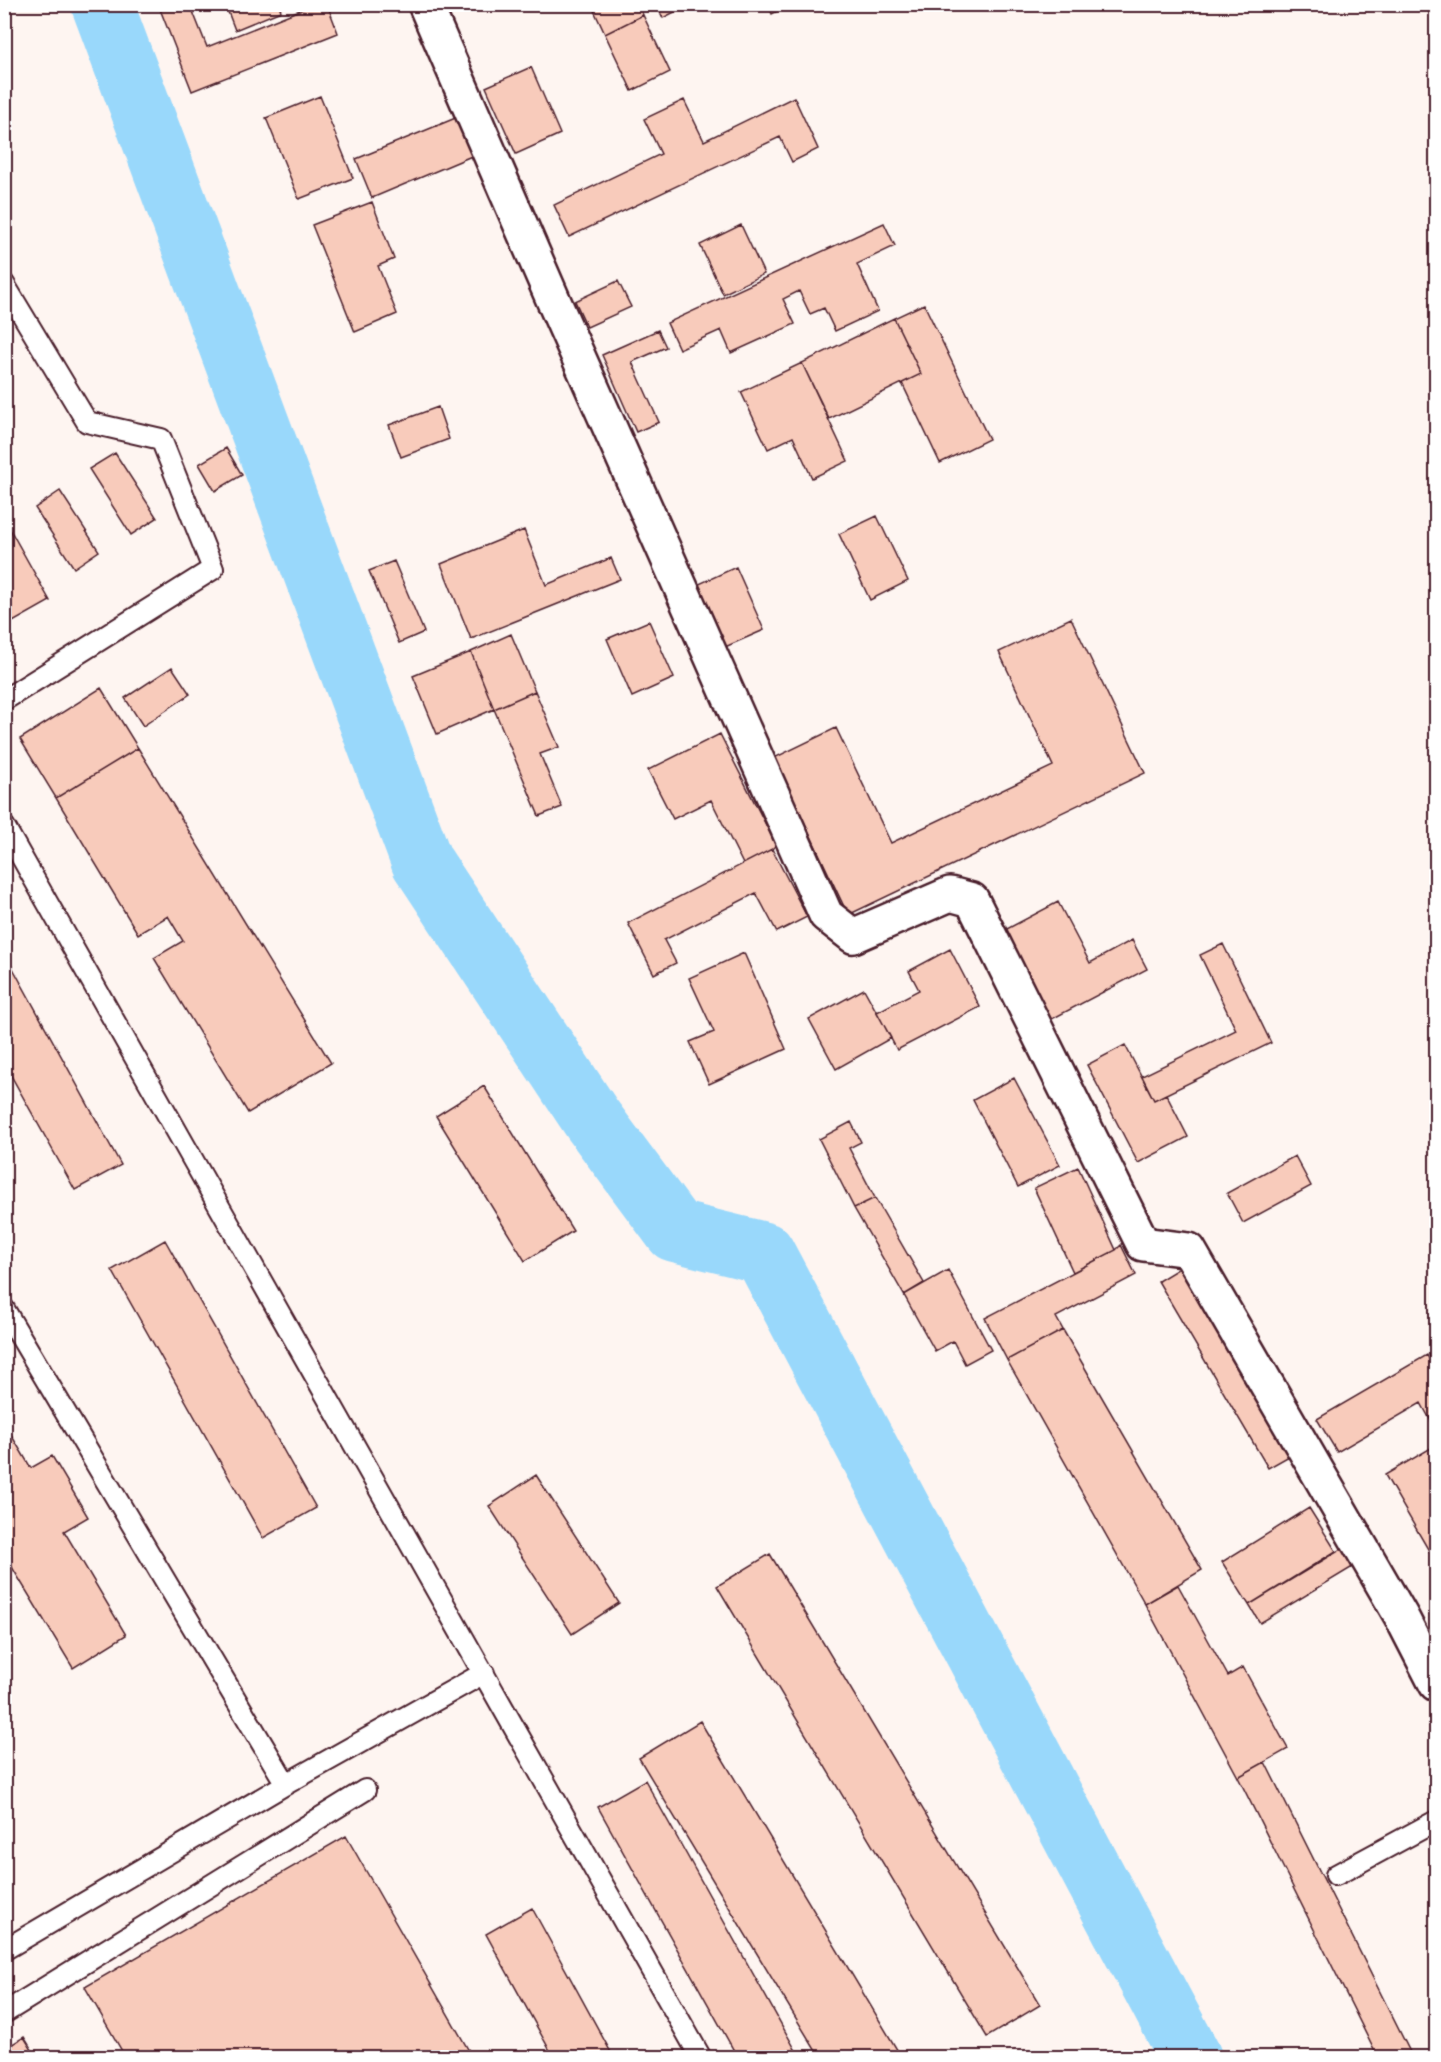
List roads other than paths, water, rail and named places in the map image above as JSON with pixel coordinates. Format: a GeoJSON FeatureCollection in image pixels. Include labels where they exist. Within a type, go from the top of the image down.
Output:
{"type":"FeatureCollection","features":[{"type":"Feature","properties":{"kind":"street"},"geometry":{"type":"LineString","coordinates":[[425,4],[826,915],[853,936],[950,894],[972,900],[1143,1244],[1189,1250],[1401,1616],[1437,1684]]}},
{"type":"Feature","properties":{"kind":"lane"},"geometry":{"type":"LineString","coordinates":[[4,284],[87,422],[161,439],[213,569],[4,700]]}},
{"type":"Feature","properties":{"kind":"lane"},"geometry":{"type":"LineString","coordinates":[[4,826],[701,2058]]}},
{"type":"Feature","properties":{"kind":"lane"},"geometry":{"type":"LineString","coordinates":[[4,1309],[286,1784]]}},
{"type":"Feature","properties":{"kind":"lane"},"geometry":{"type":"LineString","coordinates":[[4,1950],[286,1784],[484,1672]]}},
{"type":"Feature","properties":{"kind":"lane"},"geometry":{"type":"LineString","coordinates":[[4,2013],[365,1790]]}},
{"type":"Feature","properties":{"kind":"lane"},"geometry":{"type":"LineString","coordinates":[[1336,1875],[1437,1821]]}},
{"type":"Feature","properties":{"kind":"waterway"},"geometry":{"type":"LineString","coordinates":[[102,4],[422,862],[592,1119],[675,1231],[764,1253],[1191,2058]]}}]}
